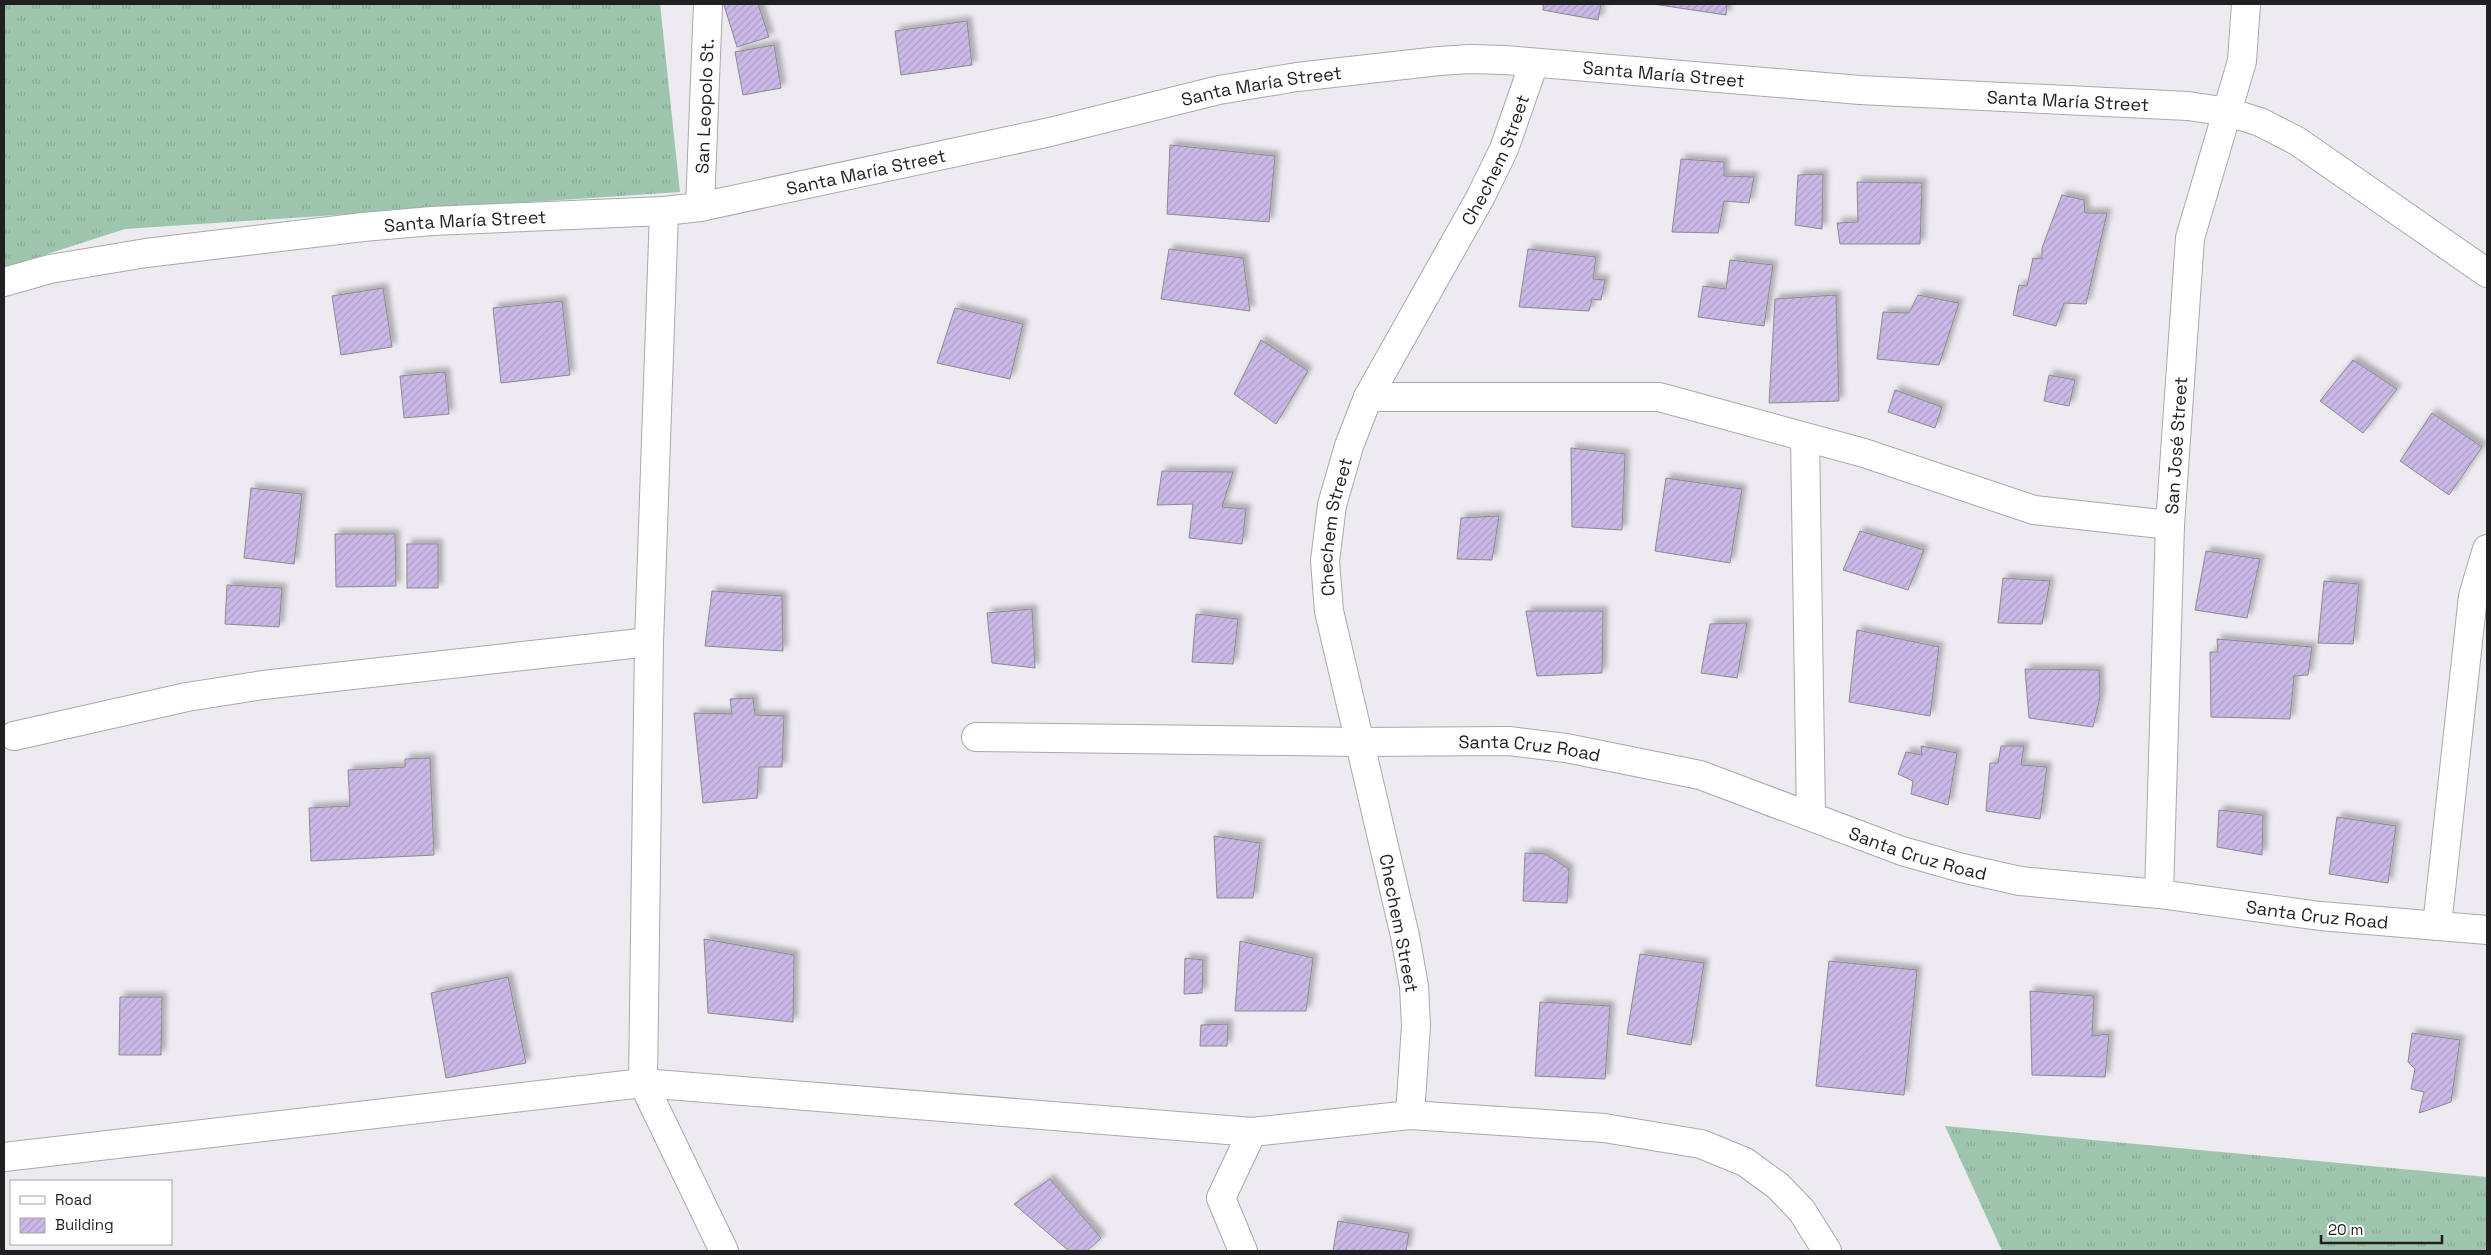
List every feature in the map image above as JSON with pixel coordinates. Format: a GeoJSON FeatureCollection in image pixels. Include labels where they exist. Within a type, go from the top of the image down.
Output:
{"type":"FeatureCollection","features":[{"type":"Feature","properties":{"kind":"street","name":"San Leopolo St."},"geometry":{"type":"LineString","coordinates":[[700,207],[708,4]]}},
{"type":"Feature","properties":{"kind":"street","name":"San José Street"},"geometry":{"type":"LineString","coordinates":[[2159,894],[2170,525],[2190,238],[2242,61],[2246,4]]}},
{"type":"Feature","properties":{"kind":"street","name":"Santa María Street"},"geometry":{"type":"LineString","coordinates":[[4,282],[50,269],[146,253],[363,227],[432,221],[664,211],[700,207],[1050,132],[1219,90],[1297,77],[1470,59],[1860,90],[2188,106],[2228,112],[2260,122],[2297,141],[2487,274]]}},
{"type":"Feature","properties":{"kind":"street","name":"Chechem Street"},"geometry":{"type":"LineString","coordinates":[[1410,1115],[1416,1026],[1414,986],[1405,936],[1358,742],[1329,611],[1325,561],[1332,505],[1349,446],[1368,397],[1480,198],[1504,149],[1534,63]]}},
{"type":"Feature","properties":{"kind":"street"},"geometry":{"type":"LineString","coordinates":[[664,211],[649,642],[643,1083],[724,1251]]}},
{"type":"Feature","properties":{"kind":"street"},"geometry":{"type":"LineString","coordinates":[[1368,397],[1659,397],[1864,453],[2034,510],[2170,525]]}},
{"type":"Feature","properties":{"kind":"street"},"geometry":{"type":"LineString","coordinates":[[1805,438],[1811,816]]}},
{"type":"Feature","properties":{"kind":"street"},"geometry":{"type":"LineString","coordinates":[[2438,926],[2473,596],[2487,550]]}},
{"type":"Feature","properties":{"kind":"street"},"geometry":{"type":"LineString","coordinates":[[14,736],[187,697],[263,685],[649,642]]}},
{"type":"Feature","properties":{"kind":"street","name":"Santa Cruz Road"},"geometry":{"type":"LineString","coordinates":[[976,737],[1358,742],[1509,741],[1566,748],[1700,775],[1902,851],[1962,868],[2020,881],[2159,894],[2320,916],[2487,930]]}},
{"type":"Feature","properties":{"kind":"street"},"geometry":{"type":"LineString","coordinates":[[4,1157],[643,1083],[1252,1132],[1410,1115],[1604,1128],[1701,1144],[1745,1162],[1778,1186],[1802,1211],[1827,1251]]}},
{"type":"Feature","properties":{"kind":"street"},"geometry":{"type":"LineString","coordinates":[[1244,1251],[1221,1198],[1252,1132]]}},
{"type":"Feature","properties":{"kind":"green space"},"geometry":{"type":"Polygon","coordinates":[[[4,4],[660,4],[680,192],[125,229],[4,268],[4,4]]]}},
{"type":"Feature","properties":{"kind":"green space"},"geometry":{"type":"Polygon","coordinates":[[[1945,1126],[2487,1177],[2487,1251],[2002,1251],[1945,1126]]]}},
{"type":"Feature","properties":{"kind":"building"},"geometry":{"type":"Polygon","coordinates":[[[758,4],[769,37],[737,47],[724,5],[758,4]]]}},
{"type":"Feature","properties":{"kind":"building"},"geometry":{"type":"Polygon","coordinates":[[[1543,4],[1601,4],[1598,20],[1543,10],[1543,4]]]}},
{"type":"Feature","properties":{"kind":"building"},"geometry":{"type":"Polygon","coordinates":[[[1653,4],[1727,4],[1726,15],[1653,4]]]}},
{"type":"Feature","properties":{"kind":"building"},"geometry":{"type":"Polygon","coordinates":[[[967,21],[972,65],[901,75],[895,31],[967,21]]]}},
{"type":"Feature","properties":{"kind":"building"},"geometry":{"type":"Polygon","coordinates":[[[774,45],[781,88],[743,95],[735,52],[774,45]]]}},
{"type":"Feature","properties":{"kind":"building"},"geometry":{"type":"Polygon","coordinates":[[[1170,145],[1275,156],[1269,222],[1167,214],[1170,145]]]}},
{"type":"Feature","properties":{"kind":"building"},"geometry":{"type":"Polygon","coordinates":[[[1681,159],[1724,162],[1724,176],[1754,177],[1749,203],[1724,201],[1718,233],[1672,232],[1681,159]]]}},
{"type":"Feature","properties":{"kind":"building"},"geometry":{"type":"Polygon","coordinates":[[[1823,174],[1822,229],[1795,225],[1798,175],[1823,174]]]}},
{"type":"Feature","properties":{"kind":"building"},"geometry":{"type":"Polygon","coordinates":[[[1857,182],[1922,183],[1920,244],[1840,244],[1837,223],[1858,222],[1857,182]]]}},
{"type":"Feature","properties":{"kind":"building"},"geometry":{"type":"Polygon","coordinates":[[[2062,195],[2084,200],[2085,213],[2107,213],[2086,304],[2064,303],[2056,326],[2013,315],[2019,285],[2027,286],[2033,258],[2042,259],[2042,248],[2062,195]]]}},
{"type":"Feature","properties":{"kind":"building"},"geometry":{"type":"Polygon","coordinates":[[[1169,249],[1243,258],[1250,311],[1161,299],[1169,249]]]}},
{"type":"Feature","properties":{"kind":"building"},"geometry":{"type":"Polygon","coordinates":[[[1528,249],[1596,257],[1593,279],[1605,280],[1601,300],[1592,299],[1589,311],[1519,307],[1528,249]]]}},
{"type":"Feature","properties":{"kind":"building"},"geometry":{"type":"Polygon","coordinates":[[[1730,260],[1773,265],[1764,326],[1698,317],[1703,286],[1726,289],[1730,260]]]}},
{"type":"Feature","properties":{"kind":"building"},"geometry":{"type":"Polygon","coordinates":[[[383,288],[392,347],[341,355],[332,296],[383,288]]]}},
{"type":"Feature","properties":{"kind":"building"},"geometry":{"type":"Polygon","coordinates":[[[1836,295],[1839,401],[1769,403],[1775,299],[1836,295]]]}},
{"type":"Feature","properties":{"kind":"building"},"geometry":{"type":"Polygon","coordinates":[[[1918,295],[1959,303],[1939,365],[1877,359],[1883,312],[1909,313],[1918,295]]]}},
{"type":"Feature","properties":{"kind":"building"},"geometry":{"type":"Polygon","coordinates":[[[562,301],[570,375],[501,383],[493,308],[562,301]]]}},
{"type":"Feature","properties":{"kind":"building"},"geometry":{"type":"Polygon","coordinates":[[[955,308],[1023,324],[1010,379],[937,363],[955,308]]]}},
{"type":"Feature","properties":{"kind":"building"},"geometry":{"type":"Polygon","coordinates":[[[1261,340],[1308,371],[1276,424],[1234,394],[1261,340]]]}},
{"type":"Feature","properties":{"kind":"building"},"geometry":{"type":"Polygon","coordinates":[[[2353,360],[2397,389],[2363,433],[2320,401],[2353,360]]]}},
{"type":"Feature","properties":{"kind":"building"},"geometry":{"type":"Polygon","coordinates":[[[445,372],[449,414],[404,418],[400,376],[445,372]]]}},
{"type":"Feature","properties":{"kind":"building"},"geometry":{"type":"Polygon","coordinates":[[[2049,375],[2075,380],[2069,406],[2044,401],[2049,375]]]}},
{"type":"Feature","properties":{"kind":"building"},"geometry":{"type":"Polygon","coordinates":[[[1895,390],[1942,407],[1935,428],[1888,412],[1895,390]]]}},
{"type":"Feature","properties":{"kind":"building"},"geometry":{"type":"Polygon","coordinates":[[[2432,413],[2482,447],[2449,495],[2400,461],[2432,413]]]}},
{"type":"Feature","properties":{"kind":"building"},"geometry":{"type":"Polygon","coordinates":[[[1571,448],[1625,454],[1622,530],[1572,527],[1571,448]]]}},
{"type":"Feature","properties":{"kind":"building"},"geometry":{"type":"Polygon","coordinates":[[[1162,471],[1233,472],[1222,507],[1246,509],[1242,544],[1189,538],[1193,504],[1157,505],[1162,471]]]}},
{"type":"Feature","properties":{"kind":"building"},"geometry":{"type":"Polygon","coordinates":[[[1666,478],[1742,489],[1730,563],[1655,551],[1666,478]]]}},
{"type":"Feature","properties":{"kind":"building"},"geometry":{"type":"Polygon","coordinates":[[[251,488],[302,494],[294,564],[244,558],[251,488]]]}},
{"type":"Feature","properties":{"kind":"building"},"geometry":{"type":"Polygon","coordinates":[[[1499,516],[1492,560],[1457,559],[1461,518],[1499,516]]]}},
{"type":"Feature","properties":{"kind":"building"},"geometry":{"type":"Polygon","coordinates":[[[1860,531],[1924,550],[1908,590],[1843,570],[1860,531]]]}},
{"type":"Feature","properties":{"kind":"building"},"geometry":{"type":"Polygon","coordinates":[[[335,534],[395,534],[396,586],[336,587],[335,534]]]}},
{"type":"Feature","properties":{"kind":"building"},"geometry":{"type":"Polygon","coordinates":[[[407,544],[438,544],[438,588],[407,588],[407,544]]]}},
{"type":"Feature","properties":{"kind":"building"},"geometry":{"type":"Polygon","coordinates":[[[2206,551],[2260,559],[2247,618],[2195,610],[2206,551]]]}},
{"type":"Feature","properties":{"kind":"building"},"geometry":{"type":"Polygon","coordinates":[[[2003,578],[2050,581],[2042,624],[1998,623],[2003,578]]]}},
{"type":"Feature","properties":{"kind":"building"},"geometry":{"type":"Polygon","coordinates":[[[2324,581],[2359,584],[2353,644],[2318,643],[2324,581]]]}},
{"type":"Feature","properties":{"kind":"building"},"geometry":{"type":"Polygon","coordinates":[[[227,585],[282,588],[279,627],[225,624],[227,585]]]}},
{"type":"Feature","properties":{"kind":"building"},"geometry":{"type":"Polygon","coordinates":[[[712,591],[782,596],[783,651],[705,646],[712,591]]]}},
{"type":"Feature","properties":{"kind":"building"},"geometry":{"type":"Polygon","coordinates":[[[1032,609],[1035,668],[992,663],[987,613],[1032,609]]]}},
{"type":"Feature","properties":{"kind":"building"},"geometry":{"type":"Polygon","coordinates":[[[1526,611],[1603,611],[1602,673],[1537,676],[1526,611]]]}},
{"type":"Feature","properties":{"kind":"building"},"geometry":{"type":"Polygon","coordinates":[[[1196,614],[1238,619],[1233,664],[1192,662],[1196,614]]]}},
{"type":"Feature","properties":{"kind":"building"},"geometry":{"type":"Polygon","coordinates":[[[1747,623],[1737,678],[1701,673],[1710,624],[1747,623]]]}},
{"type":"Feature","properties":{"kind":"building"},"geometry":{"type":"Polygon","coordinates":[[[1857,630],[1939,647],[1930,716],[1849,702],[1857,630]]]}},
{"type":"Feature","properties":{"kind":"building"},"geometry":{"type":"Polygon","coordinates":[[[2217,639],[2312,647],[2308,675],[2294,676],[2290,719],[2211,717],[2210,652],[2218,652],[2217,639]]]}},
{"type":"Feature","properties":{"kind":"building"},"geometry":{"type":"Polygon","coordinates":[[[2025,669],[2099,670],[2100,697],[2093,727],[2029,718],[2025,669]]]}},
{"type":"Feature","properties":{"kind":"building"},"geometry":{"type":"Polygon","coordinates":[[[753,698],[755,715],[784,716],[782,767],[759,767],[757,798],[703,803],[694,713],[732,714],[730,699],[753,698]]]}},
{"type":"Feature","properties":{"kind":"building"},"geometry":{"type":"Polygon","coordinates":[[[1921,746],[1957,753],[1948,805],[1911,794],[1913,781],[1898,774],[1906,752],[1922,755],[1921,746]]]}},
{"type":"Feature","properties":{"kind":"building"},"geometry":{"type":"Polygon","coordinates":[[[2001,746],[2024,746],[2021,765],[2047,767],[2040,819],[1986,811],[1990,763],[1998,763],[2001,746]]]}},
{"type":"Feature","properties":{"kind":"building"},"geometry":{"type":"Polygon","coordinates":[[[430,758],[434,855],[311,861],[309,808],[350,806],[348,770],[405,767],[405,759],[430,758]]]}},
{"type":"Feature","properties":{"kind":"building"},"geometry":{"type":"Polygon","coordinates":[[[2219,810],[2263,815],[2262,855],[2217,847],[2219,810]]]}},
{"type":"Feature","properties":{"kind":"building"},"geometry":{"type":"Polygon","coordinates":[[[2337,817],[2396,826],[2388,883],[2329,874],[2337,817]]]}},
{"type":"Feature","properties":{"kind":"building"},"geometry":{"type":"Polygon","coordinates":[[[1214,836],[1260,843],[1253,898],[1217,898],[1214,836]]]}},
{"type":"Feature","properties":{"kind":"building"},"geometry":{"type":"Polygon","coordinates":[[[1525,853],[1545,854],[1569,869],[1567,903],[1523,901],[1525,853]]]}},
{"type":"Feature","properties":{"kind":"building"},"geometry":{"type":"Polygon","coordinates":[[[704,939],[794,955],[793,1022],[708,1013],[704,939]]]}},
{"type":"Feature","properties":{"kind":"building"},"geometry":{"type":"Polygon","coordinates":[[[1240,941],[1313,958],[1306,1011],[1235,1011],[1240,941]]]}},
{"type":"Feature","properties":{"kind":"building"},"geometry":{"type":"Polygon","coordinates":[[[1640,954],[1704,963],[1691,1045],[1627,1034],[1640,954]]]}},
{"type":"Feature","properties":{"kind":"building"},"geometry":{"type":"Polygon","coordinates":[[[1185,958],[1203,960],[1202,993],[1184,994],[1185,958]]]}},
{"type":"Feature","properties":{"kind":"building"},"geometry":{"type":"Polygon","coordinates":[[[1829,961],[1917,970],[1904,1095],[1816,1086],[1829,961]]]}},
{"type":"Feature","properties":{"kind":"building"},"geometry":{"type":"Polygon","coordinates":[[[508,977],[526,1063],[446,1078],[431,993],[508,977]]]}},
{"type":"Feature","properties":{"kind":"building"},"geometry":{"type":"Polygon","coordinates":[[[2030,991],[2094,996],[2092,1036],[2109,1034],[2105,1077],[2032,1075],[2030,991]]]}},
{"type":"Feature","properties":{"kind":"building"},"geometry":{"type":"Polygon","coordinates":[[[120,997],[162,997],[161,1055],[119,1055],[120,997]]]}},
{"type":"Feature","properties":{"kind":"building"},"geometry":{"type":"Polygon","coordinates":[[[1540,1002],[1610,1006],[1605,1079],[1535,1076],[1540,1002]]]}},
{"type":"Feature","properties":{"kind":"building"},"geometry":{"type":"Polygon","coordinates":[[[1228,1024],[1227,1046],[1200,1046],[1201,1025],[1228,1024]]]}},
{"type":"Feature","properties":{"kind":"building"},"geometry":{"type":"Polygon","coordinates":[[[2412,1033],[2460,1040],[2451,1102],[2419,1113],[2424,1092],[2411,1089],[2415,1069],[2408,1062],[2412,1033]]]}},
{"type":"Feature","properties":{"kind":"building"},"geometry":{"type":"Polygon","coordinates":[[[1050,1179],[1101,1238],[1087,1251],[1069,1251],[1014,1204],[1050,1179]]]}},
{"type":"Feature","properties":{"kind":"building"},"geometry":{"type":"Polygon","coordinates":[[[1338,1221],[1409,1233],[1406,1251],[1333,1251],[1338,1221]]]}}]}
